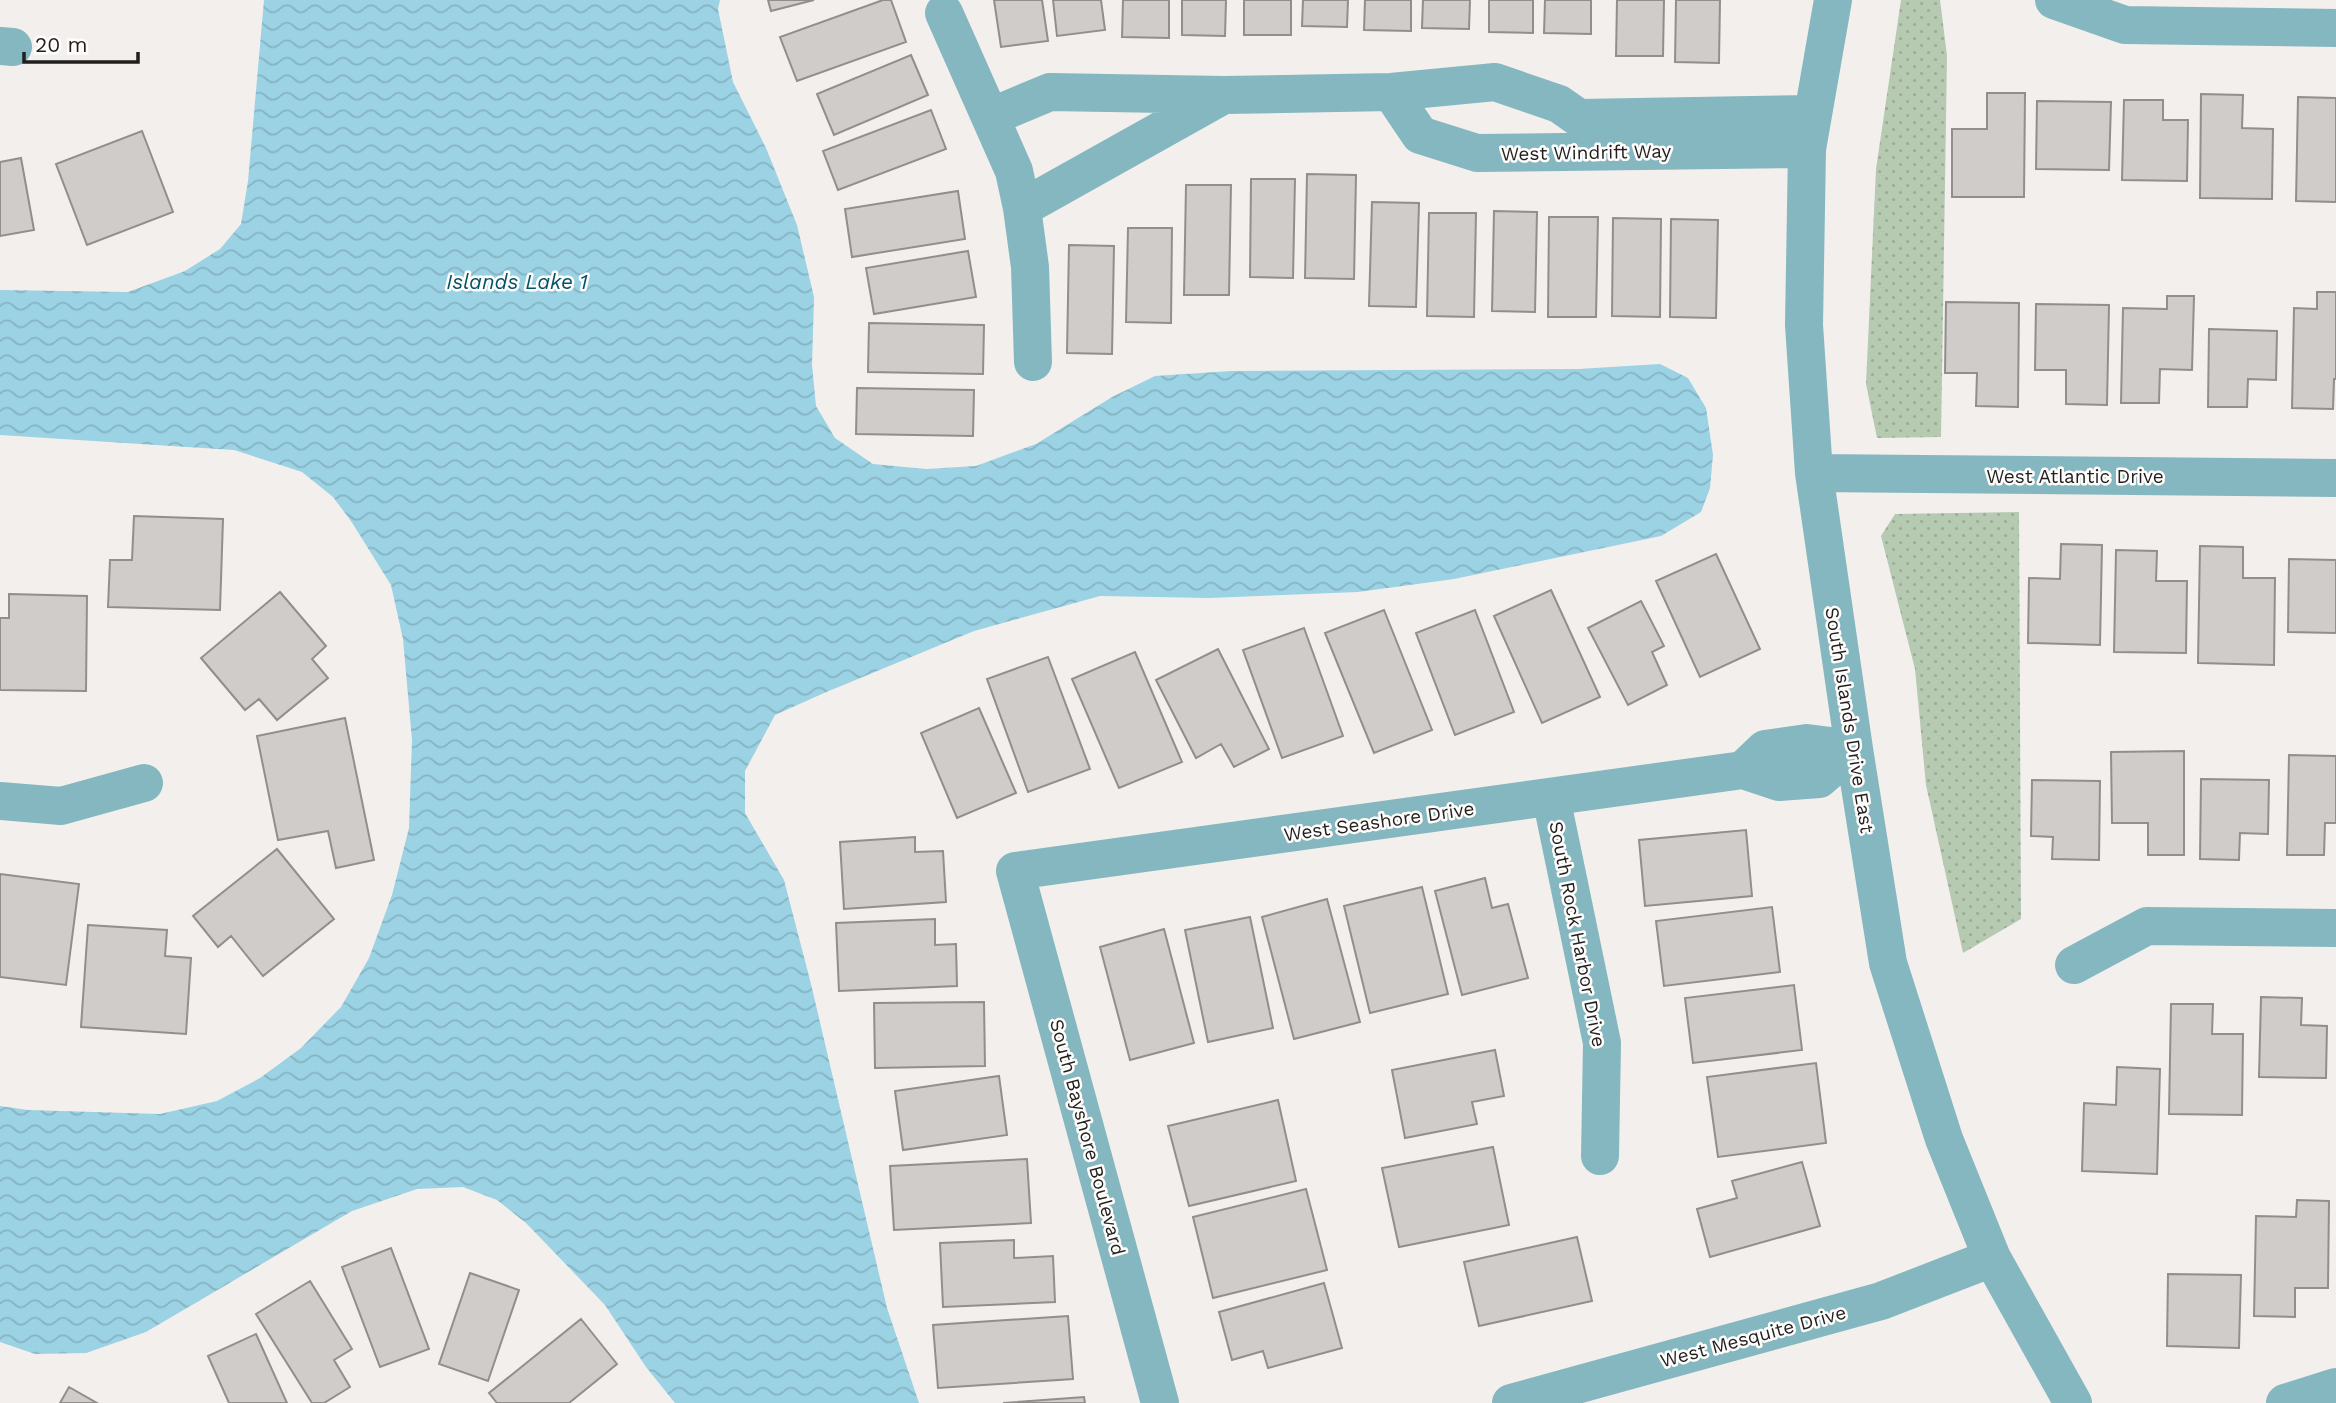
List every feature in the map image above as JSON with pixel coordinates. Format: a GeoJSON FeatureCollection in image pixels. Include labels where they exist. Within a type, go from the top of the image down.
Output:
{"type":"FeatureCollection","features":[{"type":"Feature","properties":{"kind":"street","name":"South Islands Drive East"},"geometry":{"type":"LineString","coordinates":[[1833,0],[1810,132],[1804,326],[1814,474],[1888,963],[1944,1139],[1992,1258],[2073,1403]]}},
{"type":"Feature","properties":{"kind":"street"},"geometry":{"type":"LineString","coordinates":[[2054,0],[2125,25],[2336,29]]}},
{"type":"Feature","properties":{"kind":"street"},"geometry":{"type":"LineString","coordinates":[[944,13],[1014,172],[1030,267],[1033,362]]}},
{"type":"Feature","properties":{"kind":"street","name":"West Windrift Way"},"geometry":{"type":"LineString","coordinates":[[989,117],[1050,92],[1224,95],[1391,92],[1495,82],[1559,104],[1579,118],[1810,132]]}},
{"type":"Feature","properties":{"kind":"street","name":"West Windrift Way"},"geometry":{"type":"LineString","coordinates":[[1391,92],[1420,135],[1477,153],[1810,132]]}},
{"type":"Feature","properties":{"kind":"street","name":"West Windrift Way"},"geometry":{"type":"LineString","coordinates":[[1022,208],[1224,95]]}},
{"type":"Feature","properties":{"kind":"street","name":"West Atlantic Drive"},"geometry":{"type":"LineString","coordinates":[[1814,474],[2336,478]]}},
{"type":"Feature","properties":{"kind":"street","name":"West Seashore Drive"},"geometry":{"type":"LineString","coordinates":[[1016,871],[1742,770],[1779,782],[1819,779],[1854,749]]}},
{"type":"Feature","properties":{"kind":"street"},"geometry":{"type":"LineString","coordinates":[[0,801],[61,806],[144,783]]}},
{"type":"Feature","properties":{"kind":"street","name":"South Rock Harbor Drive"},"geometry":{"type":"LineString","coordinates":[[1551,797],[1602,1043],[1600,1156]]}},
{"type":"Feature","properties":{"kind":"street","name":"South Bayshore Boulevard"},"geometry":{"type":"LineString","coordinates":[[1016,871],[1160,1403]]}},
{"type":"Feature","properties":{"kind":"street"},"geometry":{"type":"LineString","coordinates":[[2074,965],[2147,926],[2336,928]]}},
{"type":"Feature","properties":{"kind":"street","name":"West Mesquite Drive"},"geometry":{"type":"LineString","coordinates":[[1511,1403],[1881,1301],[1992,1258]]}},
{"type":"Feature","properties":{"kind":"street"},"geometry":{"type":"LineString","coordinates":[[2285,1403],[2336,1387]]}},
{"type":"Feature","properties":{"kind":"green space"},"geometry":{"type":"Polygon","coordinates":[[[1901,0],[1940,0],[1947,56],[1941,437],[1877,438],[1866,384],[1876,169],[1901,0]]]}},
{"type":"Feature","properties":{"kind":"green space"},"geometry":{"type":"Polygon","coordinates":[[[2019,512],[2021,919],[1963,953],[1926,785],[1915,669],[1881,536],[1895,514],[2019,512]]]}},
{"type":"Feature","properties":{"kind":"water","name":"Islands Lake 1"},"geometry":{"type":"Polygon","coordinates":[[[264,0],[720,0],[718,9],[733,82],[766,148],[797,225],[814,297],[812,365],[816,406],[835,438],[873,464],[926,469],[976,466],[1036,444],[1112,397],[1155,376],[1231,371],[1578,369],[1660,364],[1688,378],[1706,408],[1713,455],[1710,488],[1701,512],[1661,536],[1454,579],[1358,592],[1209,598],[1100,596],[974,631],[775,715],[745,771],[745,813],[784,880],[887,1308],[919,1403],[675,1403],[646,1367],[605,1305],[526,1223],[497,1200],[463,1187],[417,1189],[352,1211],[146,1332],[86,1353],[35,1354],[0,1342],[0,1106],[28,1110],[160,1114],[217,1101],[260,1078],[301,1048],[341,1007],[369,958],[392,895],[409,828],[412,740],[403,639],[391,585],[333,497],[302,472],[234,450],[0,435],[0,290],[128,292],[185,271],[220,249],[241,224],[248,181],[264,0]]]}},
{"type":"Feature","properties":{"kind":"building"},"geometry":{"type":"Polygon","coordinates":[[[768,0],[814,0],[771,11],[768,0]]]}},
{"type":"Feature","properties":{"kind":"building"},"geometry":{"type":"Polygon","coordinates":[[[883,0],[891,0],[906,42],[797,81],[780,37],[883,0]]]}},
{"type":"Feature","properties":{"kind":"building"},"geometry":{"type":"Polygon","coordinates":[[[994,0],[1042,0],[1048,41],[1001,47],[994,0]]]}},
{"type":"Feature","properties":{"kind":"building"},"geometry":{"type":"Polygon","coordinates":[[[1053,0],[1101,0],[1105,30],[1057,36],[1053,0]]]}},
{"type":"Feature","properties":{"kind":"building"},"geometry":{"type":"Polygon","coordinates":[[[1123,0],[1169,0],[1169,38],[1122,37],[1123,0]]]}},
{"type":"Feature","properties":{"kind":"building"},"geometry":{"type":"Polygon","coordinates":[[[1182,0],[1226,0],[1225,36],[1182,35],[1182,0]]]}},
{"type":"Feature","properties":{"kind":"building"},"geometry":{"type":"Polygon","coordinates":[[[1244,0],[1291,0],[1291,35],[1244,35],[1244,0]]]}},
{"type":"Feature","properties":{"kind":"building"},"geometry":{"type":"Polygon","coordinates":[[[1303,0],[1348,0],[1347,27],[1302,26],[1303,0]]]}},
{"type":"Feature","properties":{"kind":"building"},"geometry":{"type":"Polygon","coordinates":[[[1365,0],[1411,0],[1411,31],[1364,30],[1365,0]]]}},
{"type":"Feature","properties":{"kind":"building"},"geometry":{"type":"Polygon","coordinates":[[[1423,0],[1470,0],[1469,29],[1422,28],[1423,0]]]}},
{"type":"Feature","properties":{"kind":"building"},"geometry":{"type":"Polygon","coordinates":[[[1489,0],[1533,0],[1533,33],[1489,32],[1489,0]]]}},
{"type":"Feature","properties":{"kind":"building"},"geometry":{"type":"Polygon","coordinates":[[[1545,0],[1591,0],[1591,34],[1544,33],[1545,0]]]}},
{"type":"Feature","properties":{"kind":"building"},"geometry":{"type":"Polygon","coordinates":[[[1617,0],[1664,0],[1663,56],[1616,56],[1617,0]]]}},
{"type":"Feature","properties":{"kind":"building"},"geometry":{"type":"Polygon","coordinates":[[[1676,0],[1720,0],[1719,63],[1675,62],[1676,0]]]}},
{"type":"Feature","properties":{"kind":"building"},"geometry":{"type":"Polygon","coordinates":[[[911,55],[928,95],[834,135],[817,94],[911,55]]]}},
{"type":"Feature","properties":{"kind":"building"},"geometry":{"type":"Polygon","coordinates":[[[1987,93],[2025,93],[2024,197],[1952,197],[1952,129],[1987,129],[1987,93]]]}},
{"type":"Feature","properties":{"kind":"building"},"geometry":{"type":"Polygon","coordinates":[[[2201,94],[2243,95],[2242,128],[2273,129],[2272,199],[2200,198],[2201,94]]]}},
{"type":"Feature","properties":{"kind":"building"},"geometry":{"type":"Polygon","coordinates":[[[2298,97],[2336,98],[2336,202],[2296,201],[2298,97]]]}},
{"type":"Feature","properties":{"kind":"building"},"geometry":{"type":"Polygon","coordinates":[[[2124,100],[2163,100],[2163,120],[2188,120],[2187,181],[2122,180],[2124,100]]]}},
{"type":"Feature","properties":{"kind":"building"},"geometry":{"type":"Polygon","coordinates":[[[2037,101],[2111,102],[2109,170],[2036,169],[2037,101]]]}},
{"type":"Feature","properties":{"kind":"building"},"geometry":{"type":"Polygon","coordinates":[[[931,110],[946,149],[838,190],[823,151],[931,110]]]}},
{"type":"Feature","properties":{"kind":"building"},"geometry":{"type":"Polygon","coordinates":[[[142,131],[173,212],[87,245],[56,164],[142,131]]]}},
{"type":"Feature","properties":{"kind":"building"},"geometry":{"type":"Polygon","coordinates":[[[21,158],[34,230],[0,236],[0,162],[21,158]]]}},
{"type":"Feature","properties":{"kind":"building"},"geometry":{"type":"Polygon","coordinates":[[[1307,174],[1356,175],[1354,279],[1305,278],[1307,174]]]}},
{"type":"Feature","properties":{"kind":"building"},"geometry":{"type":"Polygon","coordinates":[[[1251,179],[1295,179],[1293,278],[1250,277],[1251,179]]]}},
{"type":"Feature","properties":{"kind":"building"},"geometry":{"type":"Polygon","coordinates":[[[1186,185],[1231,185],[1229,295],[1184,295],[1186,185]]]}},
{"type":"Feature","properties":{"kind":"building"},"geometry":{"type":"Polygon","coordinates":[[[958,191],[965,239],[852,257],[845,209],[958,191]]]}},
{"type":"Feature","properties":{"kind":"building"},"geometry":{"type":"Polygon","coordinates":[[[1372,202],[1419,203],[1416,307],[1369,306],[1372,202]]]}},
{"type":"Feature","properties":{"kind":"building"},"geometry":{"type":"Polygon","coordinates":[[[1494,211],[1537,212],[1535,312],[1492,311],[1494,211]]]}},
{"type":"Feature","properties":{"kind":"building"},"geometry":{"type":"Polygon","coordinates":[[[1429,213],[1476,213],[1474,317],[1427,316],[1429,213]]]}},
{"type":"Feature","properties":{"kind":"building"},"geometry":{"type":"Polygon","coordinates":[[[1549,217],[1598,217],[1596,317],[1548,317],[1549,217]]]}},
{"type":"Feature","properties":{"kind":"building"},"geometry":{"type":"Polygon","coordinates":[[[1613,218],[1661,219],[1660,317],[1612,316],[1613,218]]]}},
{"type":"Feature","properties":{"kind":"building"},"geometry":{"type":"Polygon","coordinates":[[[1671,219],[1718,220],[1716,318],[1670,317],[1671,219]]]}},
{"type":"Feature","properties":{"kind":"building"},"geometry":{"type":"Polygon","coordinates":[[[1128,228],[1172,228],[1171,323],[1126,322],[1128,228]]]}},
{"type":"Feature","properties":{"kind":"building"},"geometry":{"type":"Polygon","coordinates":[[[1069,245],[1114,246],[1112,354],[1067,353],[1069,245]]]}},
{"type":"Feature","properties":{"kind":"building"},"geometry":{"type":"Polygon","coordinates":[[[968,251],[976,297],[874,314],[866,268],[968,251]]]}},
{"type":"Feature","properties":{"kind":"building"},"geometry":{"type":"Polygon","coordinates":[[[2317,292],[2336,292],[2336,379],[2333,409],[2292,408],[2294,308],[2317,309],[2317,292]]]}},
{"type":"Feature","properties":{"kind":"building"},"geometry":{"type":"Polygon","coordinates":[[[2167,296],[2194,296],[2192,370],[2160,369],[2159,403],[2121,403],[2123,308],[2167,309],[2167,296]]]}},
{"type":"Feature","properties":{"kind":"building"},"geometry":{"type":"Polygon","coordinates":[[[1946,302],[2019,303],[2018,407],[1976,406],[1977,373],[1945,373],[1946,302]]]}},
{"type":"Feature","properties":{"kind":"building"},"geometry":{"type":"Polygon","coordinates":[[[2036,304],[2109,305],[2107,405],[2066,404],[2066,370],[2035,370],[2036,304]]]}},
{"type":"Feature","properties":{"kind":"building"},"geometry":{"type":"Polygon","coordinates":[[[869,323],[984,325],[983,374],[868,372],[869,323]]]}},
{"type":"Feature","properties":{"kind":"building"},"geometry":{"type":"Polygon","coordinates":[[[2209,329],[2277,331],[2276,380],[2248,379],[2247,407],[2208,407],[2209,329]]]}},
{"type":"Feature","properties":{"kind":"building"},"geometry":{"type":"Polygon","coordinates":[[[857,388],[974,390],[973,436],[856,434],[857,388]]]}},
{"type":"Feature","properties":{"kind":"building"},"geometry":{"type":"Polygon","coordinates":[[[134,516],[223,519],[220,610],[108,607],[110,560],[132,560],[134,516]]]}},
{"type":"Feature","properties":{"kind":"building"},"geometry":{"type":"Polygon","coordinates":[[[2061,544],[2102,545],[2100,645],[2028,643],[2029,578],[2060,579],[2061,544]]]}},
{"type":"Feature","properties":{"kind":"building"},"geometry":{"type":"Polygon","coordinates":[[[2200,546],[2243,547],[2243,578],[2275,578],[2274,665],[2198,663],[2200,546]]]}},
{"type":"Feature","properties":{"kind":"building"},"geometry":{"type":"Polygon","coordinates":[[[2116,550],[2157,551],[2156,581],[2187,581],[2186,653],[2114,652],[2116,550]]]}},
{"type":"Feature","properties":{"kind":"building"},"geometry":{"type":"Polygon","coordinates":[[[1716,554],[1760,649],[1700,677],[1656,581],[1716,554]]]}},
{"type":"Feature","properties":{"kind":"building"},"geometry":{"type":"Polygon","coordinates":[[[2289,559],[2336,560],[2336,633],[2288,632],[2289,559]]]}},
{"type":"Feature","properties":{"kind":"building"},"geometry":{"type":"Polygon","coordinates":[[[1551,590],[1600,697],[1542,723],[1494,616],[1551,590]]]}},
{"type":"Feature","properties":{"kind":"building"},"geometry":{"type":"Polygon","coordinates":[[[280,592],[326,646],[312,659],[328,678],[277,720],[259,699],[245,710],[201,658],[280,592]]]}},
{"type":"Feature","properties":{"kind":"building"},"geometry":{"type":"Polygon","coordinates":[[[9,594],[87,596],[86,691],[0,690],[0,618],[9,618],[9,594]]]}},
{"type":"Feature","properties":{"kind":"building"},"geometry":{"type":"Polygon","coordinates":[[[1641,601],[1664,646],[1652,652],[1667,685],[1628,705],[1588,628],[1641,601]]]}},
{"type":"Feature","properties":{"kind":"building"},"geometry":{"type":"Polygon","coordinates":[[[1384,610],[1432,730],[1374,753],[1325,633],[1384,610]]]}},
{"type":"Feature","properties":{"kind":"building"},"geometry":{"type":"Polygon","coordinates":[[[1475,610],[1514,712],[1455,735],[1416,633],[1475,610]]]}},
{"type":"Feature","properties":{"kind":"building"},"geometry":{"type":"Polygon","coordinates":[[[1304,628],[1343,736],[1282,758],[1243,650],[1304,628]]]}},
{"type":"Feature","properties":{"kind":"building"},"geometry":{"type":"Polygon","coordinates":[[[1218,649],[1269,749],[1234,767],[1221,744],[1196,758],[1156,680],[1218,649]]]}},
{"type":"Feature","properties":{"kind":"building"},"geometry":{"type":"Polygon","coordinates":[[[1135,652],[1182,762],[1119,788],[1072,679],[1135,652]]]}},
{"type":"Feature","properties":{"kind":"building"},"geometry":{"type":"Polygon","coordinates":[[[1048,657],[1090,769],[1028,792],[987,679],[1048,657]]]}},
{"type":"Feature","properties":{"kind":"building"},"geometry":{"type":"Polygon","coordinates":[[[979,708],[1016,793],[957,818],[921,733],[979,708]]]}},
{"type":"Feature","properties":{"kind":"building"},"geometry":{"type":"Polygon","coordinates":[[[345,718],[374,860],[336,868],[328,831],[278,840],[257,736],[345,718]]]}},
{"type":"Feature","properties":{"kind":"building"},"geometry":{"type":"Polygon","coordinates":[[[2184,751],[2184,855],[2148,855],[2148,823],[2112,823],[2111,752],[2184,751]]]}},
{"type":"Feature","properties":{"kind":"building"},"geometry":{"type":"Polygon","coordinates":[[[2289,755],[2336,756],[2336,823],[2325,823],[2324,855],[2287,855],[2289,755]]]}},
{"type":"Feature","properties":{"kind":"building"},"geometry":{"type":"Polygon","coordinates":[[[2201,779],[2269,780],[2268,834],[2240,833],[2239,860],[2200,859],[2201,779]]]}},
{"type":"Feature","properties":{"kind":"building"},"geometry":{"type":"Polygon","coordinates":[[[2032,780],[2100,781],[2099,860],[2052,859],[2053,837],[2031,836],[2032,780]]]}},
{"type":"Feature","properties":{"kind":"building"},"geometry":{"type":"Polygon","coordinates":[[[1746,830],[1752,896],[1645,906],[1639,840],[1746,830]]]}},
{"type":"Feature","properties":{"kind":"building"},"geometry":{"type":"Polygon","coordinates":[[[915,837],[915,852],[943,851],[946,902],[844,909],[840,842],[915,837]]]}},
{"type":"Feature","properties":{"kind":"building"},"geometry":{"type":"Polygon","coordinates":[[[277,849],[334,919],[263,976],[231,936],[218,947],[193,916],[277,849]]]}},
{"type":"Feature","properties":{"kind":"building"},"geometry":{"type":"Polygon","coordinates":[[[0,874],[79,884],[66,985],[0,977],[0,874]]]}},
{"type":"Feature","properties":{"kind":"building"},"geometry":{"type":"Polygon","coordinates":[[[1485,878],[1492,908],[1508,904],[1528,978],[1462,995],[1435,891],[1485,878]]]}},
{"type":"Feature","properties":{"kind":"building"},"geometry":{"type":"Polygon","coordinates":[[[1422,887],[1448,994],[1370,1013],[1344,906],[1422,887]]]}},
{"type":"Feature","properties":{"kind":"building"},"geometry":{"type":"Polygon","coordinates":[[[1327,899],[1360,1022],[1294,1039],[1262,917],[1327,899]]]}},
{"type":"Feature","properties":{"kind":"building"},"geometry":{"type":"Polygon","coordinates":[[[1772,907],[1780,972],[1664,986],[1656,921],[1772,907]]]}},
{"type":"Feature","properties":{"kind":"building"},"geometry":{"type":"Polygon","coordinates":[[[1250,917],[1273,1028],[1208,1042],[1185,930],[1250,917]]]}},
{"type":"Feature","properties":{"kind":"building"},"geometry":{"type":"Polygon","coordinates":[[[935,919],[935,945],[956,944],[957,986],[839,991],[836,923],[935,919]]]}},
{"type":"Feature","properties":{"kind":"building"},"geometry":{"type":"Polygon","coordinates":[[[88,925],[167,930],[165,956],[191,958],[186,1034],[81,1027],[88,925]]]}},
{"type":"Feature","properties":{"kind":"building"},"geometry":{"type":"Polygon","coordinates":[[[1164,929],[1194,1043],[1130,1060],[1100,947],[1164,929]]]}},
{"type":"Feature","properties":{"kind":"building"},"geometry":{"type":"Polygon","coordinates":[[[1794,985],[1802,1050],[1693,1063],[1685,998],[1794,985]]]}},
{"type":"Feature","properties":{"kind":"building"},"geometry":{"type":"Polygon","coordinates":[[[2261,997],[2302,998],[2301,1025],[2327,1026],[2326,1078],[2259,1077],[2261,997]]]}},
{"type":"Feature","properties":{"kind":"building"},"geometry":{"type":"Polygon","coordinates":[[[984,1002],[985,1066],[875,1068],[874,1003],[984,1002]]]}},
{"type":"Feature","properties":{"kind":"building"},"geometry":{"type":"Polygon","coordinates":[[[2171,1004],[2213,1004],[2212,1034],[2243,1034],[2242,1115],[2169,1114],[2171,1004]]]}},
{"type":"Feature","properties":{"kind":"building"},"geometry":{"type":"Polygon","coordinates":[[[1495,1050],[1504,1096],[1472,1102],[1477,1124],[1405,1138],[1392,1070],[1495,1050]]]}},
{"type":"Feature","properties":{"kind":"building"},"geometry":{"type":"Polygon","coordinates":[[[1816,1063],[1826,1143],[1718,1157],[1707,1077],[1816,1063]]]}},
{"type":"Feature","properties":{"kind":"building"},"geometry":{"type":"Polygon","coordinates":[[[2117,1067],[2160,1069],[2157,1174],[2082,1171],[2084,1103],[2116,1105],[2117,1067]]]}},
{"type":"Feature","properties":{"kind":"building"},"geometry":{"type":"Polygon","coordinates":[[[999,1076],[1007,1135],[903,1150],[895,1091],[999,1076]]]}},
{"type":"Feature","properties":{"kind":"building"},"geometry":{"type":"Polygon","coordinates":[[[1278,1100],[1296,1181],[1189,1206],[1168,1126],[1278,1100]]]}},
{"type":"Feature","properties":{"kind":"building"},"geometry":{"type":"Polygon","coordinates":[[[1493,1147],[1509,1225],[1399,1247],[1382,1168],[1493,1147]]]}},
{"type":"Feature","properties":{"kind":"building"},"geometry":{"type":"Polygon","coordinates":[[[1027,1159],[1031,1223],[894,1230],[890,1166],[1027,1159]]]}},
{"type":"Feature","properties":{"kind":"building"},"geometry":{"type":"Polygon","coordinates":[[[1802,1162],[1820,1226],[1710,1257],[1697,1209],[1737,1198],[1732,1181],[1802,1162]]]}},
{"type":"Feature","properties":{"kind":"building"},"geometry":{"type":"Polygon","coordinates":[[[1306,1189],[1327,1270],[1213,1298],[1193,1217],[1306,1189]]]}},
{"type":"Feature","properties":{"kind":"building"},"geometry":{"type":"Polygon","coordinates":[[[2297,1200],[2329,1201],[2328,1288],[2295,1288],[2295,1317],[2254,1316],[2256,1216],[2296,1217],[2297,1200]]]}},
{"type":"Feature","properties":{"kind":"building"},"geometry":{"type":"Polygon","coordinates":[[[1577,1237],[1592,1301],[1479,1326],[1464,1262],[1577,1237]]]}},
{"type":"Feature","properties":{"kind":"building"},"geometry":{"type":"Polygon","coordinates":[[[1014,1240],[1014,1258],[1053,1256],[1055,1302],[943,1307],[940,1243],[1014,1240]]]}},
{"type":"Feature","properties":{"kind":"building"},"geometry":{"type":"Polygon","coordinates":[[[391,1248],[429,1349],[380,1367],[342,1267],[391,1248]]]}},
{"type":"Feature","properties":{"kind":"building"},"geometry":{"type":"Polygon","coordinates":[[[470,1273],[519,1290],[488,1381],[439,1364],[470,1273]]]}},
{"type":"Feature","properties":{"kind":"building"},"geometry":{"type":"Polygon","coordinates":[[[2168,1274],[2241,1275],[2239,1348],[2167,1346],[2168,1274]]]}},
{"type":"Feature","properties":{"kind":"building"},"geometry":{"type":"Polygon","coordinates":[[[310,1281],[352,1349],[334,1360],[350,1387],[324,1403],[312,1403],[256,1314],[310,1281]]]}},
{"type":"Feature","properties":{"kind":"building"},"geometry":{"type":"Polygon","coordinates":[[[1324,1283],[1342,1348],[1268,1368],[1263,1351],[1232,1360],[1219,1312],[1324,1283]]]}},
{"type":"Feature","properties":{"kind":"building"},"geometry":{"type":"Polygon","coordinates":[[[1068,1316],[1073,1379],[938,1388],[933,1325],[1068,1316]]]}},
{"type":"Feature","properties":{"kind":"building"},"geometry":{"type":"Polygon","coordinates":[[[581,1319],[617,1364],[569,1403],[497,1403],[489,1393],[581,1319]]]}},
{"type":"Feature","properties":{"kind":"building"},"geometry":{"type":"Polygon","coordinates":[[[256,1334],[287,1403],[229,1403],[208,1356],[256,1334]]]}},
{"type":"Feature","properties":{"kind":"building"},"geometry":{"type":"Polygon","coordinates":[[[69,1387],[97,1403],[60,1403],[69,1387]]]}},
{"type":"Feature","properties":{"kind":"building"},"geometry":{"type":"Polygon","coordinates":[[[1084,1397],[1085,1403],[1003,1403],[1084,1397]]]}}]}
